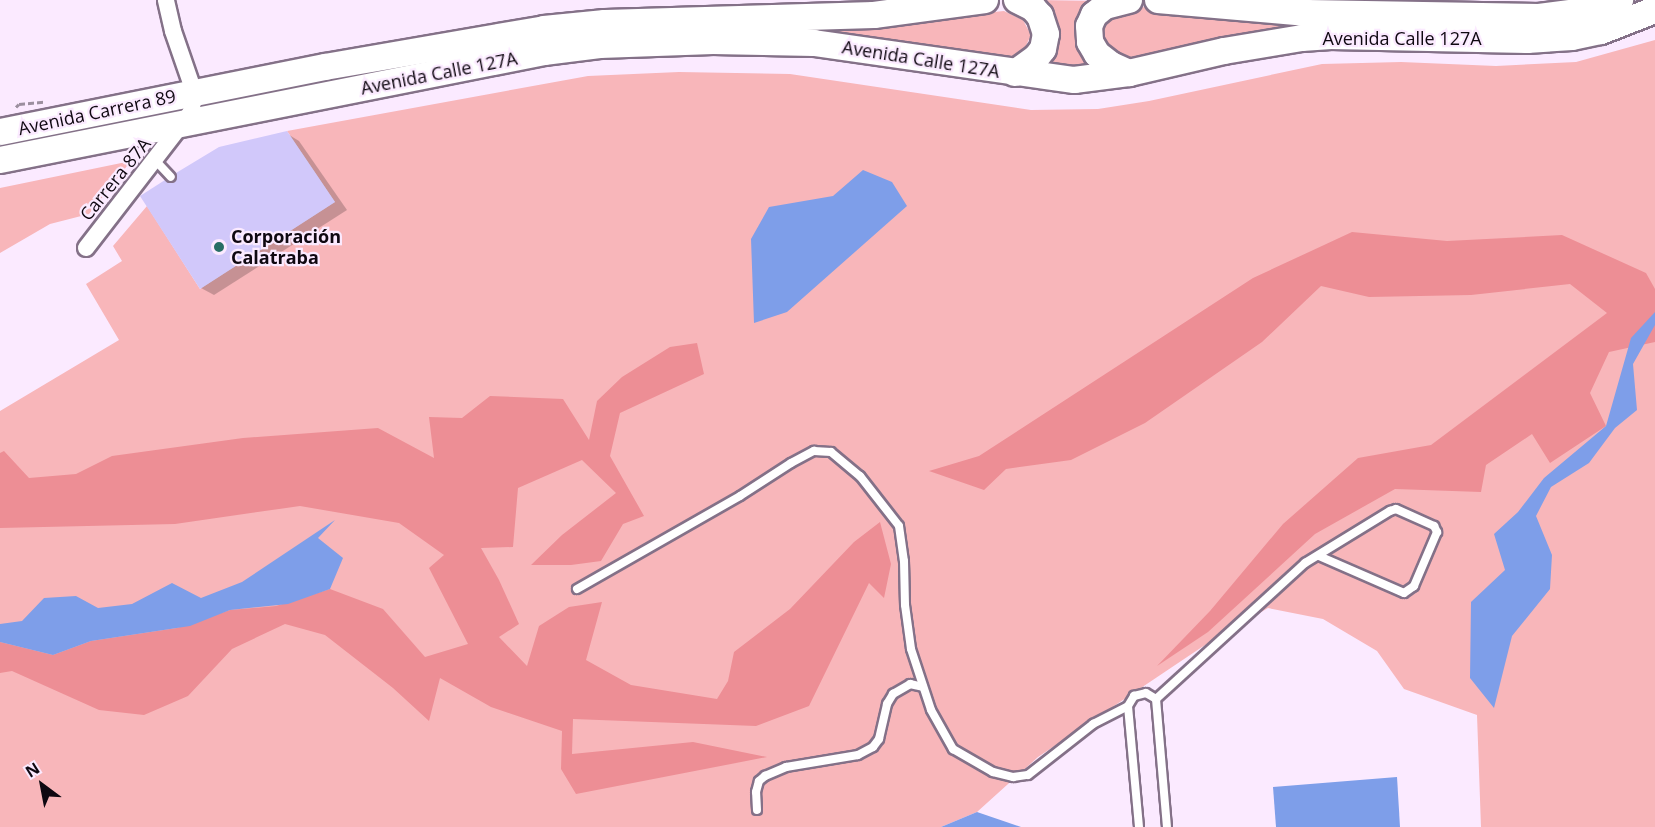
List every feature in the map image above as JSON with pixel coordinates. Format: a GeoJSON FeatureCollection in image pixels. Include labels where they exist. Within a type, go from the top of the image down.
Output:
{"type":"FeatureCollection","features":[{"type":"Feature","properties":{"kind":"main road","name":"Avenida Calle 127A"},"geometry":{"type":"LineString","coordinates":[[193,93],[325,67],[575,25],[874,15],[985,0]]}},
{"type":"Feature","properties":{"kind":"main road"},"geometry":{"type":"LineString","coordinates":[[1015,73],[1036,58],[1043,49],[1046,34],[1040,15],[1033,8],[1017,0]]}},
{"type":"Feature","properties":{"kind":"main road"},"geometry":{"type":"LineString","coordinates":[[1129,0],[1105,6],[1094,15],[1089,26],[1090,42],[1097,54],[1111,65],[1129,73]]}},
{"type":"Feature","properties":{"kind":"main road","name":"Avenida Calle 127A"},"geometry":{"type":"LineString","coordinates":[[1158,0],[1420,8],[1539,17],[1572,15],[1620,0]]}},
{"type":"Feature","properties":{"kind":"main road","name":"Avenida Calle 127A"},"geometry":{"type":"LineString","coordinates":[[185,122],[544,52],[641,42],[814,43],[1074,80],[1129,73],[1224,51],[1312,38],[1527,40],[1572,38],[1601,31],[1655,10]]}},
{"type":"Feature","properties":{"kind":"main road","name":"Avenida Carrera 89"},"geometry":{"type":"LineString","coordinates":[[0,132],[193,93]]}},
{"type":"Feature","properties":{"kind":"main road","name":"Avenida Carrera 89"},"geometry":{"type":"LineString","coordinates":[[0,160],[185,122]]}},
{"type":"Feature","properties":{"kind":"street"},"geometry":{"type":"LineString","coordinates":[[166,0],[193,93]]}},
{"type":"Feature","properties":{"kind":"street","name":"Carrera 87A"},"geometry":{"type":"LineString","coordinates":[[86,248],[185,122],[191,112],[193,93]]}},
{"type":"Feature","properties":{"kind":"lane"},"geometry":{"type":"LineString","coordinates":[[155,160],[171,177]]}},
{"type":"Feature","properties":{"kind":"lane"},"geometry":{"type":"LineString","coordinates":[[577,589],[740,496],[791,463],[814,451],[831,452],[860,476],[899,526],[911,649],[931,710],[953,749],[993,772],[1013,777],[1028,775],[1093,724],[1128,706]]}},
{"type":"Feature","properties":{"kind":"lane"},"geometry":{"type":"LineString","coordinates":[[1156,699],[1305,563],[1396,509],[1434,526],[1437,532],[1414,586],[1404,593],[1319,556]]}},
{"type":"Feature","properties":{"kind":"lane"},"geometry":{"type":"LineString","coordinates":[[757,810],[756,792],[759,781],[765,776],[786,767],[858,755],[873,747],[879,739],[887,704],[893,694],[910,684],[923,687]]}},
{"type":"Feature","properties":{"kind":"lane"},"geometry":{"type":"LineString","coordinates":[[1139,827],[1128,706],[1131,699],[1140,694],[1151,695],[1156,699],[1167,827]]}},
{"type":"Feature","properties":{"kind":"shaded area"},"geometry":{"type":"Polygon","coordinates":[[[1036,0],[1099,1],[1098,69],[1035,68],[1036,0]]]}},
{"type":"Feature","properties":{"kind":"shaded area"},"geometry":{"type":"Polygon","coordinates":[[[1642,0],[1654,0],[1621,15],[1131,62],[1101,45],[1101,24],[1107,14],[1132,6],[1309,24],[1619,10],[1642,0]]]}},
{"type":"Feature","properties":{"kind":"shaded area"},"geometry":{"type":"Polygon","coordinates":[[[1004,11],[1023,20],[1031,35],[1023,52],[1007,61],[623,31],[825,29],[1004,11]]]}},
{"type":"Feature","properties":{"kind":"shaded area"},"geometry":{"type":"Polygon","coordinates":[[[1655,40],[1655,827],[1481,827],[1477,715],[1404,689],[1377,651],[1323,619],[1268,608],[1202,647],[1038,757],[977,812],[941,827],[0,827],[0,411],[119,340],[86,284],[122,261],[113,246],[147,206],[200,289],[335,202],[287,131],[588,76],[679,72],[790,74],[1031,110],[1098,109],[1149,101],[1322,64],[1401,62],[1496,66],[1576,62],[1655,40]]]}},
{"type":"Feature","properties":{"kind":"shaded area"},"geometry":{"type":"Polygon","coordinates":[[[131,161],[89,214],[50,224],[0,253],[0,188],[131,161]]]}},
{"type":"Feature","properties":{"kind":"shaded area"},"geometry":{"type":"Polygon","coordinates":[[[1352,232],[1447,241],[1562,235],[1646,273],[1655,289],[1655,342],[1609,352],[1590,393],[1606,426],[1550,463],[1532,434],[1486,465],[1481,492],[1395,489],[1315,534],[1208,632],[1157,666],[1210,611],[1283,524],[1358,458],[1431,445],[1607,313],[1570,284],[1471,295],[1369,297],[1321,286],[1262,342],[1145,423],[1071,460],[1006,469],[984,490],[929,471],[979,456],[1253,278],[1352,232]]]}},
{"type":"Feature","properties":{"kind":"shaded area"},"geometry":{"type":"Polygon","coordinates":[[[697,343],[704,374],[620,413],[610,456],[644,516],[623,524],[601,561],[571,565],[531,565],[562,535],[616,493],[582,460],[518,488],[513,547],[481,548],[519,624],[499,637],[527,666],[539,626],[569,607],[602,602],[586,660],[631,685],[717,699],[728,681],[734,652],[790,609],[854,542],[880,522],[891,564],[884,598],[869,583],[809,706],[756,726],[573,719],[572,754],[693,742],[767,757],[576,794],[561,769],[562,731],[491,707],[440,678],[429,721],[393,688],[325,635],[285,624],[232,649],[188,696],[144,715],[99,710],[12,671],[0,673],[0,642],[53,655],[91,641],[177,628],[230,610],[276,606],[330,589],[383,609],[425,657],[468,644],[429,568],[444,555],[399,523],[300,506],[175,524],[0,528],[0,453],[4,451],[29,478],[76,474],[112,456],[243,438],[378,428],[434,458],[429,417],[462,418],[490,396],[563,399],[589,440],[597,401],[622,377],[670,347],[697,343]]]}},
{"type":"Feature","properties":{"kind":"water"},"geometry":{"type":"Polygon","coordinates":[[[863,170],[892,182],[907,206],[787,312],[754,323],[751,239],[769,207],[833,196],[863,170]]]}},
{"type":"Feature","properties":{"kind":"water"},"geometry":{"type":"Polygon","coordinates":[[[1655,312],[1655,325],[1633,364],[1637,410],[1615,428],[1589,463],[1551,487],[1536,516],[1552,555],[1550,589],[1512,636],[1494,708],[1470,678],[1471,602],[1505,570],[1494,534],[1518,512],[1544,478],[1606,426],[1631,338],[1655,312]]]}},
{"type":"Feature","properties":{"kind":"water"},"geometry":{"type":"Polygon","coordinates":[[[335,520],[318,538],[343,558],[330,589],[288,604],[230,610],[190,626],[91,641],[53,655],[0,642],[0,624],[22,621],[44,598],[76,596],[98,608],[132,604],[172,583],[201,598],[242,582],[335,520]]]}},
{"type":"Feature","properties":{"kind":"water"},"geometry":{"type":"Polygon","coordinates":[[[1397,777],[1400,827],[1276,827],[1273,787],[1397,777]]]}},
{"type":"Feature","properties":{"kind":"water"},"geometry":{"type":"Polygon","coordinates":[[[977,812],[1021,827],[941,827],[977,812]]]}},
{"type":"Feature","properties":{"kind":"building","name":"Corporación Calatraba"},"geometry":{"type":"Polygon","coordinates":[[[287,131],[335,202],[200,289],[140,196],[165,180],[170,183],[175,182],[176,173],[219,147],[287,131]]]}},
{"type":"Feature","properties":{"kind":"place","name":"Corporación Calatraba"},"geometry":{"type":"Point","coordinates":[219,247]}}]}
